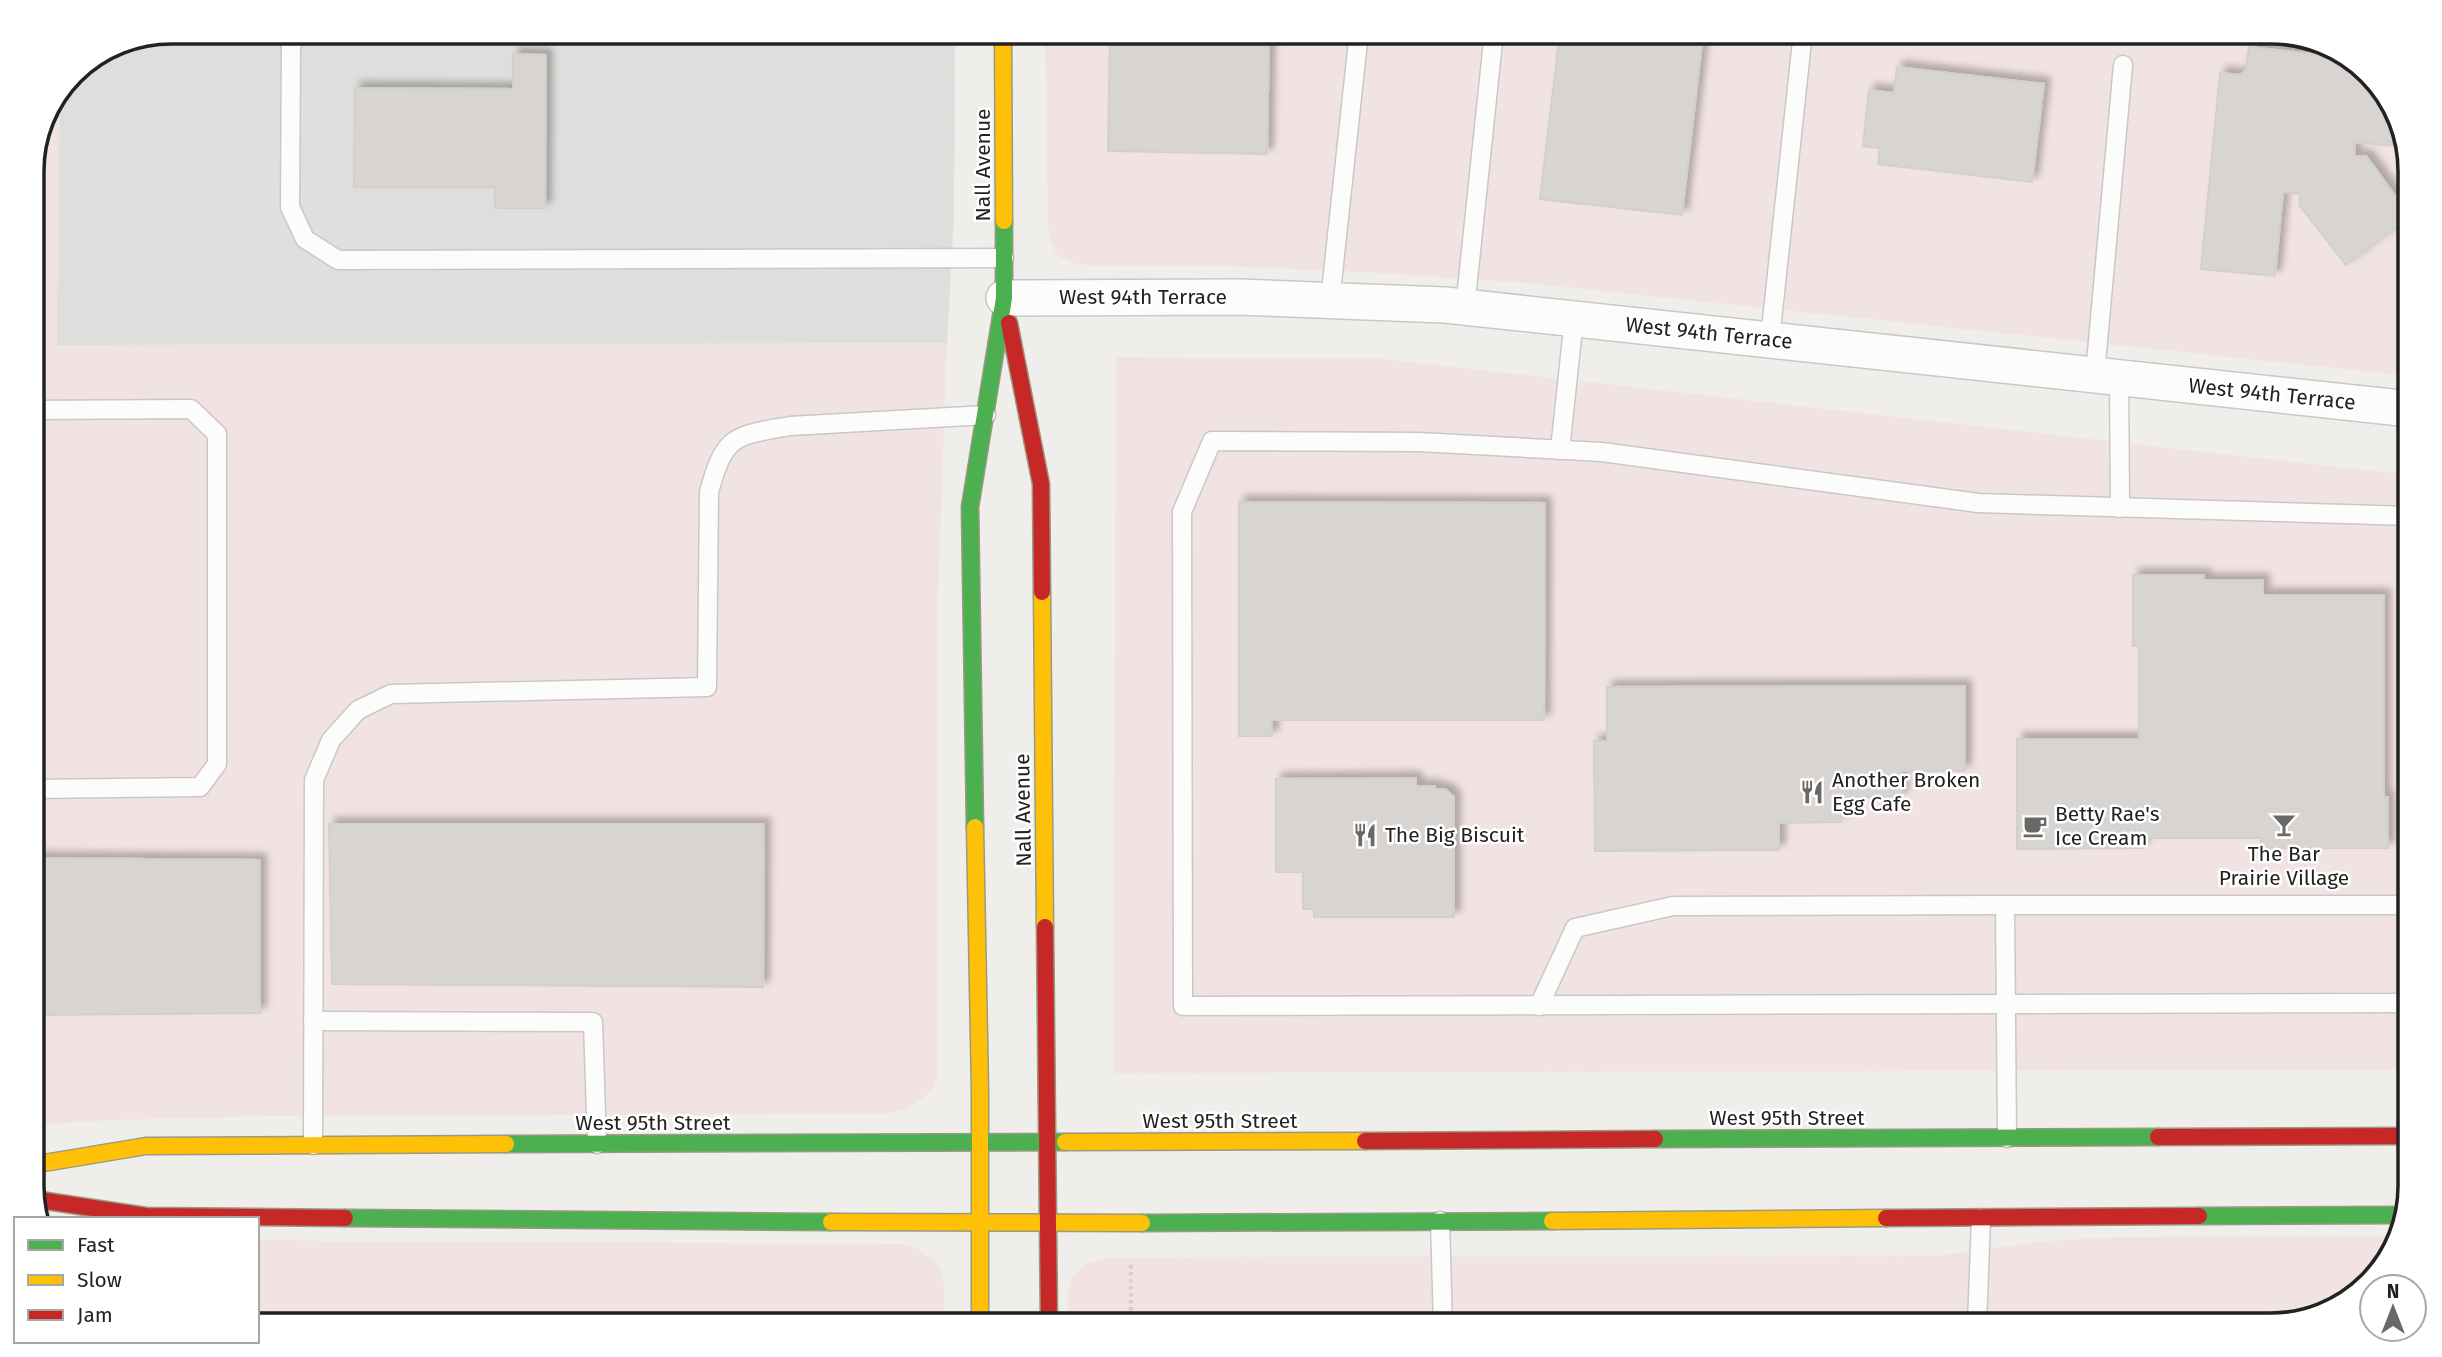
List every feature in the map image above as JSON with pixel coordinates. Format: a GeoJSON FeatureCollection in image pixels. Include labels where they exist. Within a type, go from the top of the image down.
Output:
{"type":"FeatureCollection","features":[{"type":"Feature","properties":{"kind":"main road","name":"Nall Avenue"},"geometry":{"type":"LineString","coordinates":[[980,1313],[981,1143],[970,507],[1004,298],[1003,44]]}},
{"type":"Feature","properties":{"kind":"main road","name":"Nall Avenue"},"geometry":{"type":"LineString","coordinates":[[1004,298],[1041,484],[1049,1313]]}},
{"type":"Feature","properties":{"kind":"main road","name":"West 95th Street"},"geometry":{"type":"LineString","coordinates":[[44,1163],[146,1146],[2398,1136]]}},
{"type":"Feature","properties":{"kind":"main road"},"geometry":{"type":"LineString","coordinates":[[45,1201],[146,1216],[1048,1224],[2395,1215]]}},
{"type":"Feature","properties":{"kind":"street","name":"West 94th Terrace"},"geometry":{"type":"LineString","coordinates":[[1004,298],[1239,297],[1465,307],[2398,408]]}},
{"type":"Feature","properties":{"kind":"lane"},"geometry":{"type":"LineString","coordinates":[[291,44],[290,207],[305,240],[338,260],[1004,258]]}},
{"type":"Feature","properties":{"kind":"lane"},"geometry":{"type":"LineString","coordinates":[[1330,301],[1358,44]]}},
{"type":"Feature","properties":{"kind":"lane"},"geometry":{"type":"LineString","coordinates":[[1465,307],[1492,44]]}},
{"type":"Feature","properties":{"kind":"lane"},"geometry":{"type":"LineString","coordinates":[[1770,339],[1802,44]]}},
{"type":"Feature","properties":{"kind":"lane"},"geometry":{"type":"LineString","coordinates":[[2120,508],[2107,376],[2123,65]]}},
{"type":"Feature","properties":{"kind":"lane"},"geometry":{"type":"LineString","coordinates":[[1560,450],[1574,318]]}},
{"type":"Feature","properties":{"kind":"lane"},"geometry":{"type":"LineString","coordinates":[[44,410],[191,408],[217,434],[217,764],[200,787],[44,789]]}},
{"type":"Feature","properties":{"kind":"lane"},"geometry":{"type":"LineString","coordinates":[[313,1145],[314,780],[331,740],[358,710],[391,694],[707,688],[709,492],[717,463],[733,439],[790,426],[986,415]]}},
{"type":"Feature","properties":{"kind":"lane"},"geometry":{"type":"LineString","coordinates":[[2398,516],[1978,503],[1602,452],[1419,442],[1212,441],[1182,512],[1183,1006],[2398,1003]]}},
{"type":"Feature","properties":{"kind":"lane"},"geometry":{"type":"LineString","coordinates":[[2005,905],[2007,1138]]}},
{"type":"Feature","properties":{"kind":"lane"},"geometry":{"type":"LineString","coordinates":[[1539,1006],[1575,928],[1673,906],[2398,905]]}},
{"type":"Feature","properties":{"kind":"lane"},"geometry":{"type":"LineString","coordinates":[[313,1021],[593,1022],[597,1144]]}},
{"type":"Feature","properties":{"kind":"lane"},"geometry":{"type":"LineString","coordinates":[[1977,1313],[1981,1218]]}},
{"type":"Feature","properties":{"kind":"lane"},"geometry":{"type":"LineString","coordinates":[[1440,1221],[1443,1313]]}},
{"type":"Feature","properties":{"kind":"path"},"geometry":{"type":"LineString","coordinates":[[1131,1265],[1131,1313]]}},
{"type":"Feature","properties":{"kind":"shaded area"},"geometry":{"type":"Polygon","coordinates":[[[171,44],[955,44],[954,215],[947,343],[57,345],[60,109],[70,93],[87,75],[130,50],[171,44]]]}},
{"type":"Feature","properties":{"kind":"shaded area"},"geometry":{"type":"Polygon","coordinates":[[[216,44],[480,44],[480,77],[343,76],[342,197],[482,198],[481,328],[252,327],[252,282],[215,282],[216,44]]]}},
{"type":"Feature","properties":{"kind":"shaded area"},"geometry":{"type":"Polygon","coordinates":[[[1045,44],[2288,45],[2320,53],[2349,70],[2372,93],[2389,122],[2398,162],[2398,375],[1525,283],[1220,266],[1076,264],[1058,256],[1050,242],[1045,44]]]}},
{"type":"Feature","properties":{"kind":"shaded area"},"geometry":{"type":"Polygon","coordinates":[[[60,109],[58,345],[947,343],[938,600],[937,1078],[933,1089],[922,1100],[899,1111],[885,1114],[272,1116],[44,1124],[44,162],[48,138],[60,109]]]}},
{"type":"Feature","properties":{"kind":"shaded area"},"geometry":{"type":"Polygon","coordinates":[[[1116,357],[1384,359],[2398,474],[2398,1070],[1113,1073],[1116,357]]]}},
{"type":"Feature","properties":{"kind":"shaded area"},"geometry":{"type":"Polygon","coordinates":[[[2388,1236],[2372,1264],[2364,1273],[2358,1273],[2358,1279],[2349,1287],[2320,1304],[2271,1313],[1067,1313],[1069,1286],[1074,1276],[1086,1263],[1113,1257],[1934,1256],[2049,1241],[2118,1237],[2388,1236]]]}},
{"type":"Feature","properties":{"kind":"shaded area"},"geometry":{"type":"Polygon","coordinates":[[[259,1239],[903,1244],[918,1248],[935,1259],[944,1287],[945,1313],[259,1313],[259,1239]]]}},
{"type":"Feature","properties":{"kind":"building"},"geometry":{"type":"Polygon","coordinates":[[[1110,44],[1269,44],[1267,154],[1108,151],[1110,44]]]}},
{"type":"Feature","properties":{"kind":"building"},"geometry":{"type":"Polygon","coordinates":[[[1559,44],[1702,44],[1682,215],[1540,199],[1559,44]]]}},
{"type":"Feature","properties":{"kind":"building"},"geometry":{"type":"Polygon","coordinates":[[[2249,47],[2324,55],[2349,70],[2361,81],[2372,93],[2389,122],[2395,146],[2355,142],[2354,156],[2366,156],[2398,200],[2398,225],[2346,265],[2299,205],[2300,194],[2283,192],[2275,276],[2201,269],[2220,73],[2240,75],[2246,70],[2249,47]]]}},
{"type":"Feature","properties":{"kind":"building"},"geometry":{"type":"Polygon","coordinates":[[[513,54],[546,55],[545,208],[495,208],[495,187],[354,187],[355,88],[513,89],[513,54]]]}},
{"type":"Feature","properties":{"kind":"building"},"geometry":{"type":"Polygon","coordinates":[[[1897,67],[2044,84],[2032,182],[1878,164],[1880,148],[1863,146],[1869,90],[1894,93],[1897,67]]]}},
{"type":"Feature","properties":{"kind":"building"},"geometry":{"type":"Polygon","coordinates":[[[1239,502],[1545,503],[1544,720],[1272,720],[1272,736],[1239,736],[1239,502]]]}},
{"type":"Feature","properties":{"kind":"building"},"geometry":{"type":"Polygon","coordinates":[[[2133,575],[2204,575],[2204,580],[2263,580],[2263,595],[2384,595],[2384,797],[2388,797],[2388,848],[2261,848],[2261,838],[2143,838],[2143,848],[2017,849],[2017,739],[2139,739],[2139,646],[2133,646],[2133,575]]]}},
{"type":"Feature","properties":{"kind":"building"},"geometry":{"type":"Polygon","coordinates":[[[1965,686],[1965,771],[1901,771],[1902,797],[1841,797],[1841,822],[1779,823],[1779,850],[1595,851],[1594,741],[1607,741],[1607,687],[1965,686]]]}},
{"type":"Feature","properties":{"kind":"building","name":"The Big Biscuit"},"geometry":{"type":"Polygon","coordinates":[[[1416,778],[1416,786],[1435,786],[1435,789],[1445,789],[1454,797],[1454,917],[1314,917],[1314,909],[1303,909],[1303,872],[1276,872],[1276,779],[1416,778]]]}},
{"type":"Feature","properties":{"kind":"building"},"geometry":{"type":"Polygon","coordinates":[[[329,824],[764,824],[763,987],[332,984],[329,824]]]}},
{"type":"Feature","properties":{"kind":"building"},"geometry":{"type":"Polygon","coordinates":[[[44,858],[260,860],[260,1013],[44,1015],[44,858]]]}},
{"type":"Feature","properties":{"kind":"traffic: fast"},"geometry":{"type":"LineString","coordinates":[[975,827],[970,507],[1004,298],[1004,221]]}},
{"type":"Feature","properties":{"kind":"traffic: fast"},"geometry":{"type":"LineString","coordinates":[[1655,1139],[2158,1137]]}},
{"type":"Feature","properties":{"kind":"traffic: fast"},"geometry":{"type":"LineString","coordinates":[[506,1144],[1065,1142]]}},
{"type":"Feature","properties":{"kind":"traffic: fast"},"geometry":{"type":"LineString","coordinates":[[2199,1216],[2395,1215]]}},
{"type":"Feature","properties":{"kind":"traffic: fast"},"geometry":{"type":"LineString","coordinates":[[345,1218],[831,1222]]}},
{"type":"Feature","properties":{"kind":"traffic: fast"},"geometry":{"type":"LineString","coordinates":[[1142,1223],[1552,1221]]}},
{"type":"Feature","properties":{"kind":"traffic: slow"},"geometry":{"type":"LineString","coordinates":[[1003,44],[1004,221]]}},
{"type":"Feature","properties":{"kind":"traffic: slow"},"geometry":{"type":"LineString","coordinates":[[1042,592],[1045,927]]}},
{"type":"Feature","properties":{"kind":"traffic: slow"},"geometry":{"type":"LineString","coordinates":[[975,827],[980,1091],[980,1313]]}},
{"type":"Feature","properties":{"kind":"traffic: slow"},"geometry":{"type":"LineString","coordinates":[[1065,1142],[1365,1141]]}},
{"type":"Feature","properties":{"kind":"traffic: slow"},"geometry":{"type":"LineString","coordinates":[[44,1163],[146,1146],[506,1144]]}},
{"type":"Feature","properties":{"kind":"traffic: slow"},"geometry":{"type":"LineString","coordinates":[[1552,1221],[1886,1218]]}},
{"type":"Feature","properties":{"kind":"traffic: slow"},"geometry":{"type":"LineString","coordinates":[[831,1222],[1142,1223]]}},
{"type":"Feature","properties":{"kind":"traffic: jam"},"geometry":{"type":"LineString","coordinates":[[1009,323],[1041,484],[1042,592]]}},
{"type":"Feature","properties":{"kind":"traffic: jam"},"geometry":{"type":"LineString","coordinates":[[1045,927],[1049,1313]]}},
{"type":"Feature","properties":{"kind":"traffic: jam"},"geometry":{"type":"LineString","coordinates":[[2158,1137],[2398,1136]]}},
{"type":"Feature","properties":{"kind":"traffic: jam"},"geometry":{"type":"LineString","coordinates":[[1365,1141],[1655,1139]]}},
{"type":"Feature","properties":{"kind":"traffic: jam"},"geometry":{"type":"LineString","coordinates":[[45,1201],[146,1216],[246,1217]]}},
{"type":"Feature","properties":{"kind":"traffic: jam"},"geometry":{"type":"LineString","coordinates":[[1886,1218],[2199,1216]]}},
{"type":"Feature","properties":{"kind":"traffic: jam"},"geometry":{"type":"LineString","coordinates":[[259,1217],[345,1218]]}},
{"type":"Feature","properties":{"kind":"place","name":"Another Broken Egg Cafe"},"geometry":{"type":"Point","coordinates":[1812,792]}},
{"type":"Feature","properties":{"kind":"place","name":"The Bar Prairie Village"},"geometry":{"type":"Point","coordinates":[2284,825]}},
{"type":"Feature","properties":{"kind":"place","name":"Betty Rae's Ice Cream"},"geometry":{"type":"Point","coordinates":[2035,826]}},
{"type":"Feature","properties":{"kind":"place","name":"The Big Biscuit"},"geometry":{"type":"Point","coordinates":[1365,835]}}]}
